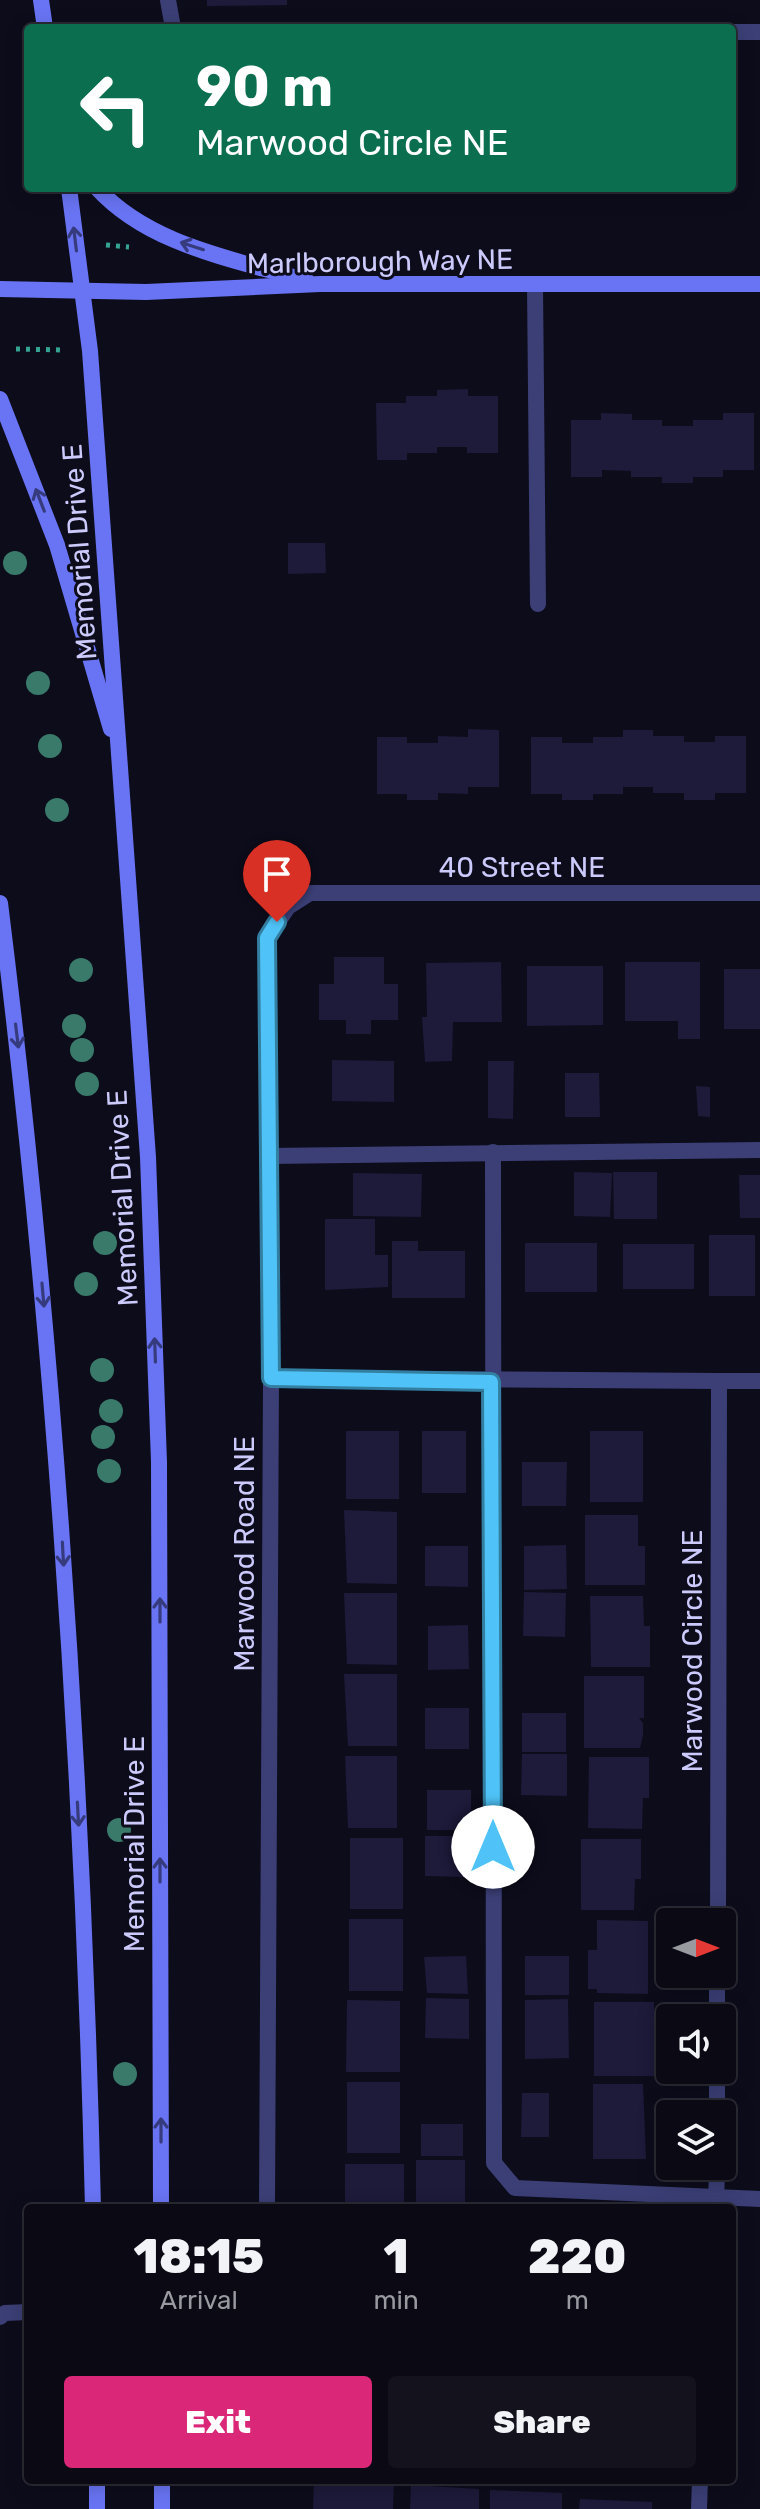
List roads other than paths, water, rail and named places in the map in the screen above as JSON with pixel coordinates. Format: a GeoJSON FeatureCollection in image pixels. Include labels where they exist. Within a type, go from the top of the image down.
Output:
{"type":"FeatureCollection","features":[{"type":"Feature","properties":{"kind":"main road"},"geometry":{"type":"LineString","coordinates":[[41,0],[44,24]]}},
{"type":"Feature","properties":{"kind":"main road","name":"Memorial Drive E"},"geometry":{"type":"LineString","coordinates":[[69,192],[90,351],[148,1157],[159,1446],[161,2204]]}},
{"type":"Feature","properties":{"kind":"main road"},"geometry":{"type":"LineString","coordinates":[[102,192],[147,229],[184,244],[320,284]]}},
{"type":"Feature","properties":{"kind":"main road","name":"Marlborough Way NE"},"geometry":{"type":"LineString","coordinates":[[0,289],[146,292],[320,284],[760,284]]}},
{"type":"Feature","properties":{"kind":"main road"},"geometry":{"type":"LineString","coordinates":[[0,399],[57,545],[121,762]]}},
{"type":"Feature","properties":{"kind":"main road","name":"Memorial Drive E"},"geometry":{"type":"LineString","coordinates":[[0,903],[24,1096],[54,1405],[88,1993],[93,2204]]}},
{"type":"Feature","properties":{"kind":"main road"},"geometry":{"type":"LineString","coordinates":[[97,2484],[97,2509]]}},
{"type":"Feature","properties":{"kind":"main road"},"geometry":{"type":"LineString","coordinates":[[162,2484],[162,2509]]}},
{"type":"Feature","properties":{"kind":"street"},"geometry":{"type":"LineString","coordinates":[[168,0],[172,24]]}},
{"type":"Feature","properties":{"kind":"street"},"geometry":{"type":"LineString","coordinates":[[736,32],[760,32]]}},
{"type":"Feature","properties":{"kind":"street"},"geometry":{"type":"LineString","coordinates":[[535,285],[538,604]]}},
{"type":"Feature","properties":{"kind":"street","name":"40 Street NE"},"geometry":{"type":"LineString","coordinates":[[288,907],[310,893],[760,893]]}},
{"type":"Feature","properties":{"kind":"street","name":"Marwood Road NE"},"geometry":{"type":"LineString","coordinates":[[267,2204],[271,1378],[267,938],[288,907]]}},
{"type":"Feature","properties":{"kind":"street"},"geometry":{"type":"LineString","coordinates":[[269,1156],[760,1150]]}},
{"type":"Feature","properties":{"kind":"street"},"geometry":{"type":"LineString","coordinates":[[493,1152],[494,2163],[515,2188],[717,2203],[760,2199]]}},
{"type":"Feature","properties":{"kind":"street"},"geometry":{"type":"LineString","coordinates":[[271,1378],[491,1382],[760,1381]]}},
{"type":"Feature","properties":{"kind":"street","name":"Marwood Circle NE"},"geometry":{"type":"LineString","coordinates":[[718,1908],[719,1381]]}},
{"type":"Feature","properties":{"kind":"street"},"geometry":{"type":"LineString","coordinates":[[717,2180],[717,2203]]}},
{"type":"Feature","properties":{"kind":"street"},"geometry":{"type":"LineString","coordinates":[[0,2317],[5,2313],[24,2312]]}},
{"type":"Feature","properties":{"kind":"street"},"geometry":{"type":"LineString","coordinates":[[699,2509],[700,2484]]}}]}
